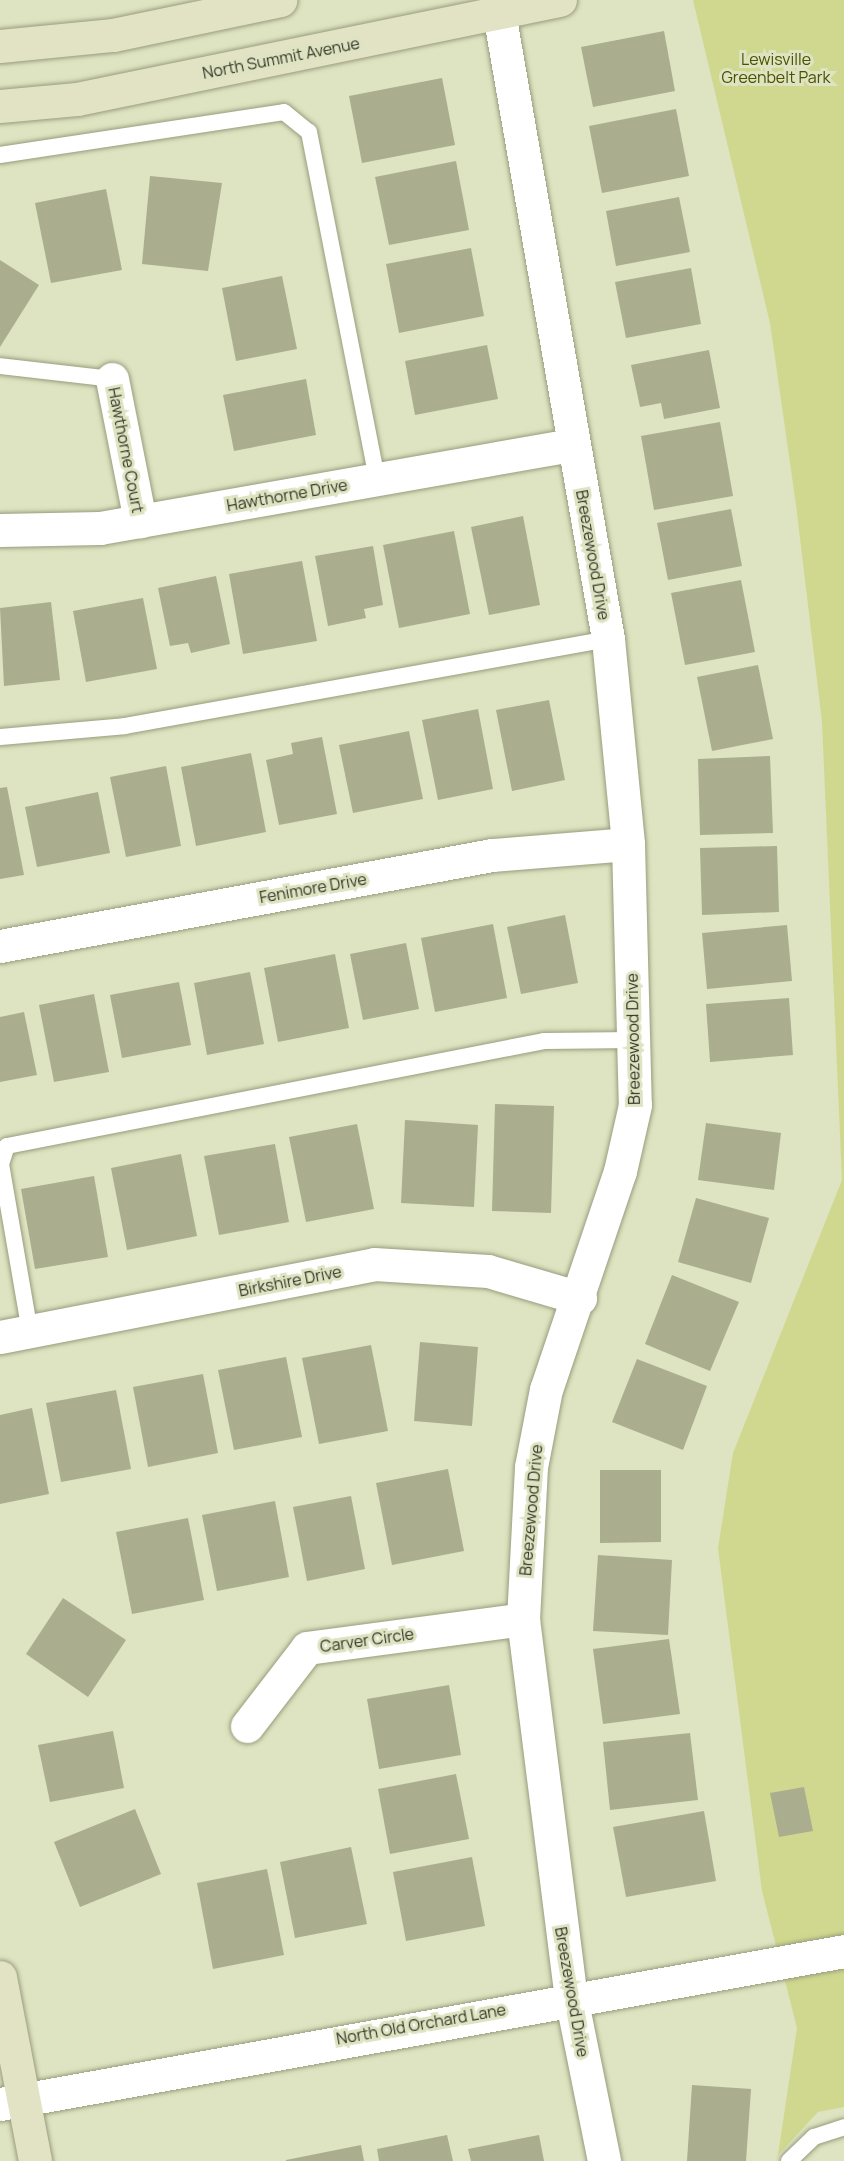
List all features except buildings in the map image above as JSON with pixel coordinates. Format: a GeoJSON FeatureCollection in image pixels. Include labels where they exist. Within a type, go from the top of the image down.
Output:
{"type":"FeatureCollection","features":[{"type":"Feature","properties":{"kind":"main road"},"geometry":{"type":"LineString","coordinates":[[0,46],[113,35],[280,0]]}},
{"type":"Feature","properties":{"kind":"main road","name":"North Summit Avenue"},"geometry":{"type":"LineString","coordinates":[[0,106],[77,99],[560,0]]}},
{"type":"Feature","properties":{"kind":"main road"},"geometry":{"type":"LineString","coordinates":[[0,1977],[12,2101],[35,2161]]}},
{"type":"Feature","properties":{"kind":"street","name":"Breezewood Drive"},"geometry":{"type":"LineString","coordinates":[[499,13],[608,639],[628,844],[635,1105],[580,1298],[546,1389],[531,1467],[523,1619],[571,1997],[604,2161]]}},
{"type":"Feature","properties":{"kind":"street","name":"Hawthorne Court"},"geometry":{"type":"LineString","coordinates":[[112,379],[140,521]]}},
{"type":"Feature","properties":{"kind":"street","name":"Hawthorne Drive"},"geometry":{"type":"LineString","coordinates":[[0,530],[60,531],[140,521],[573,445]]}},
{"type":"Feature","properties":{"kind":"street","name":"Fenimore Drive"},"geometry":{"type":"LineString","coordinates":[[0,946],[492,855],[628,844]]}},
{"type":"Feature","properties":{"kind":"street","name":"Birkshire Drive"},"geometry":{"type":"LineString","coordinates":[[15,1334],[374,1264],[488,1271],[580,1298]]}},
{"type":"Feature","properties":{"kind":"street","name":"Carver Circle"},"geometry":{"type":"LineString","coordinates":[[247,1726],[307,1648],[523,1619]]}},
{"type":"Feature","properties":{"kind":"street","name":"North Old Orchard Lane"},"geometry":{"type":"LineString","coordinates":[[12,2101],[571,1997],[844,1951]]}},
{"type":"Feature","properties":{"kind":"lane"},"geometry":{"type":"LineString","coordinates":[[0,154],[284,112],[309,132],[377,479]]}},
{"type":"Feature","properties":{"kind":"lane"},"geometry":{"type":"LineString","coordinates":[[0,366],[112,379]]}},
{"type":"Feature","properties":{"kind":"lane"},"geometry":{"type":"LineString","coordinates":[[0,737],[125,726],[608,639]]}},
{"type":"Feature","properties":{"kind":"lane"},"geometry":{"type":"LineString","coordinates":[[15,1334],[1,1164],[8,1146],[544,1041],[634,1040]]}},
{"type":"Feature","properties":{"kind":"lane"},"geometry":{"type":"LineString","coordinates":[[789,2161],[814,2137],[844,2127]]}},
{"type":"Feature","properties":{"kind":"green space","name":"Lewisville Greenbelt Park"},"geometry":{"type":"Polygon","coordinates":[[[693,0],[844,0],[844,2107],[818,2112],[778,2155],[797,2028],[762,1891],[718,1548],[733,1453],[842,1180],[822,722],[796,505],[770,323],[693,0]]]}}]}
